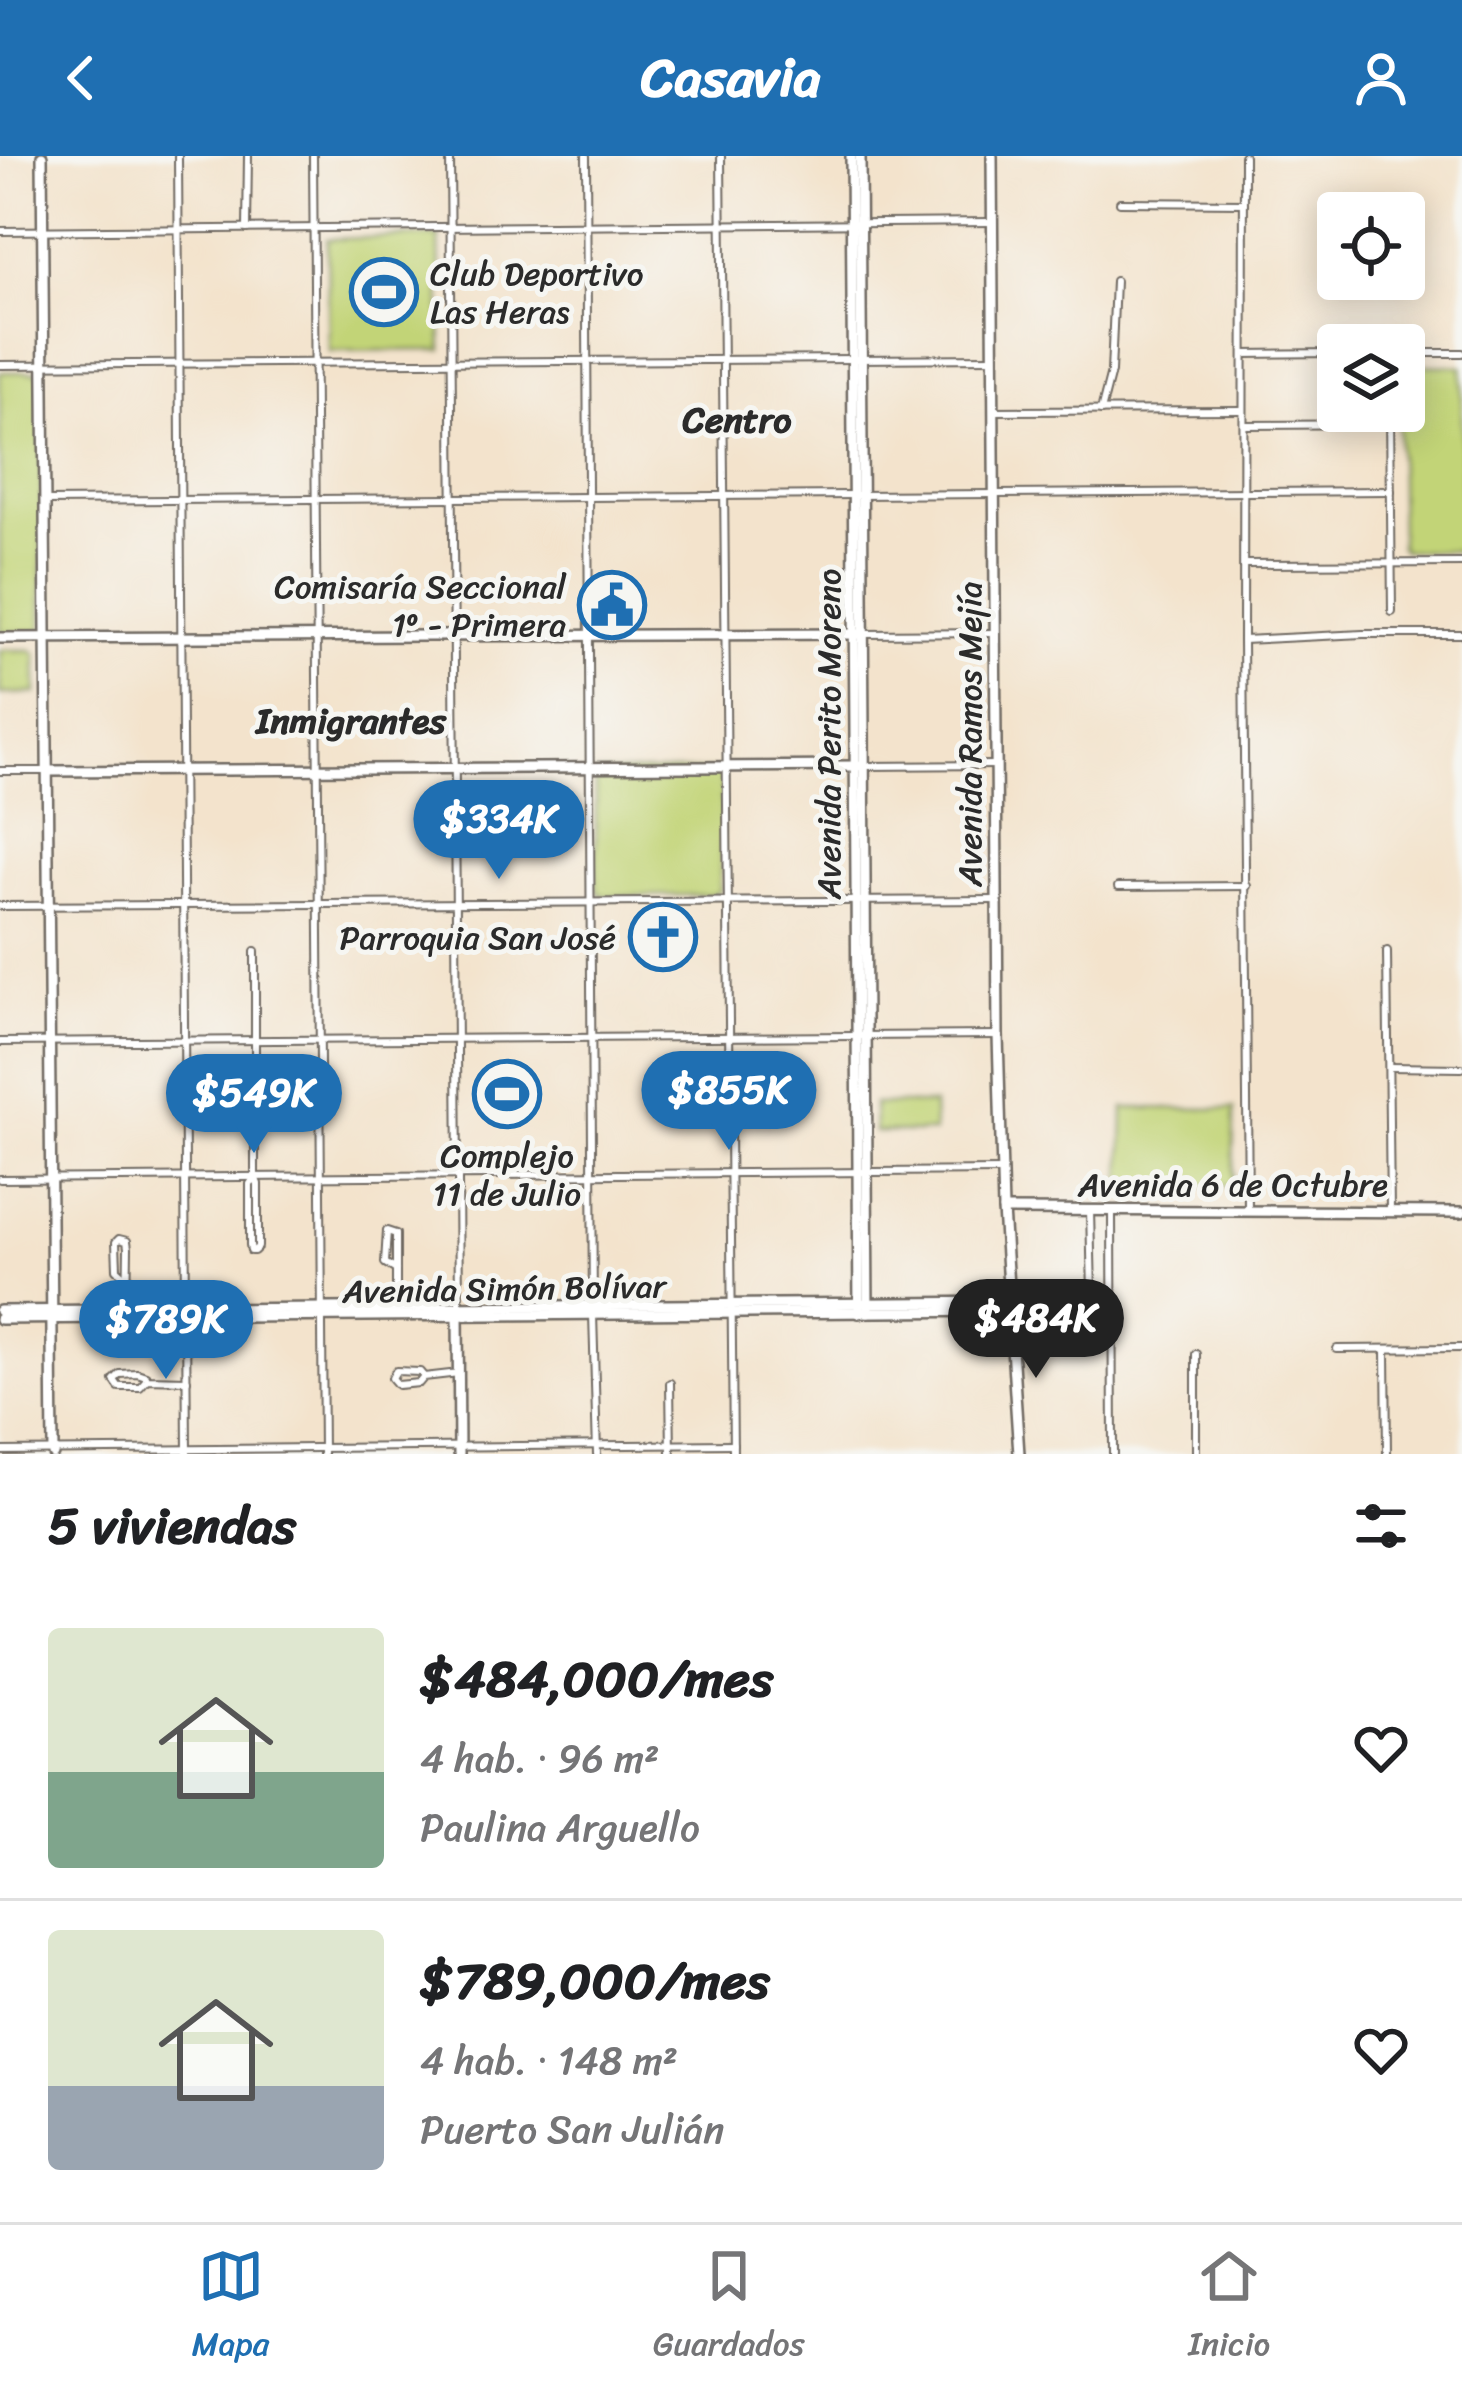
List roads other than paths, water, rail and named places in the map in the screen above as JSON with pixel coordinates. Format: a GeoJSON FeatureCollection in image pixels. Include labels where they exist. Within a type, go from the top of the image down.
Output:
{"type":"FeatureCollection","features":[{"type":"Feature","properties":{"kind":"street"},"geometry":{"type":"LineString","coordinates":[[43,156],[53,1452]]}},
{"type":"Feature","properties":{"kind":"street"},"geometry":{"type":"LineString","coordinates":[[178,156],[188,1452]]}},
{"type":"Feature","properties":{"kind":"street"},"geometry":{"type":"LineString","coordinates":[[248,156],[248,229]]}},
{"type":"Feature","properties":{"kind":"street"},"geometry":{"type":"LineString","coordinates":[[313,156],[323,1451]]}},
{"type":"Feature","properties":{"kind":"street"},"geometry":{"type":"LineString","coordinates":[[450,156],[459,1450]]}},
{"type":"Feature","properties":{"kind":"street"},"geometry":{"type":"LineString","coordinates":[[586,156],[597,1449]]}},
{"type":"Feature","properties":{"kind":"street"},"geometry":{"type":"LineString","coordinates":[[721,156],[733,1454]]}},
{"type":"Feature","properties":{"kind":"street","name":"Avenida Perito Moreno"},"geometry":{"type":"LineString","coordinates":[[856,156],[864,1308]]}},
{"type":"Feature","properties":{"kind":"street","name":"Avenida Ramos Mejía"},"geometry":{"type":"LineString","coordinates":[[992,156],[998,1035],[1001,1171],[1019,1454]]}},
{"type":"Feature","properties":{"kind":"street"},"geometry":{"type":"LineString","coordinates":[[1244,156],[1248,1211]]}},
{"type":"Feature","properties":{"kind":"street"},"geometry":{"type":"LineString","coordinates":[[1120,202],[1244,203]]}},
{"type":"Feature","properties":{"kind":"street"},"geometry":{"type":"LineString","coordinates":[[0,231],[993,222]]}},
{"type":"Feature","properties":{"kind":"street"},"geometry":{"type":"LineString","coordinates":[[1101,411],[1111,372],[1115,281]]}},
{"type":"Feature","properties":{"kind":"street"},"geometry":{"type":"LineString","coordinates":[[1244,354],[1317,353]]}},
{"type":"Feature","properties":{"kind":"street"},"geometry":{"type":"LineString","coordinates":[[1425,353],[1462,353]]}},
{"type":"Feature","properties":{"kind":"street"},"geometry":{"type":"LineString","coordinates":[[0,365],[994,358]]}},
{"type":"Feature","properties":{"kind":"street"},"geometry":{"type":"LineString","coordinates":[[994,411],[1244,410]]}},
{"type":"Feature","properties":{"kind":"street"},"geometry":{"type":"LineString","coordinates":[[1244,425],[1317,424]]}},
{"type":"Feature","properties":{"kind":"street"},"geometry":{"type":"LineString","coordinates":[[1390,432],[1392,612]]}},
{"type":"Feature","properties":{"kind":"street"},"geometry":{"type":"LineString","coordinates":[[45,501],[1391,491]]}},
{"type":"Feature","properties":{"kind":"street"},"geometry":{"type":"LineString","coordinates":[[1245,564],[1462,563]]}},
{"type":"Feature","properties":{"kind":"street"},"geometry":{"type":"LineString","coordinates":[[0,638],[996,633]]}},
{"type":"Feature","properties":{"kind":"street"},"geometry":{"type":"LineString","coordinates":[[1244,640],[1462,634]]}},
{"type":"Feature","properties":{"kind":"street"},"geometry":{"type":"LineString","coordinates":[[0,771],[997,765]]}},
{"type":"Feature","properties":{"kind":"street"},"geometry":{"type":"LineString","coordinates":[[1118,887],[1247,886]]}},
{"type":"Feature","properties":{"kind":"street"},"geometry":{"type":"LineString","coordinates":[[0,907],[998,900]]}},
{"type":"Feature","properties":{"kind":"street"},"geometry":{"type":"LineString","coordinates":[[255,951],[258,1247],[251,1251],[250,1184],[255,1177]]}},
{"type":"Feature","properties":{"kind":"street"},"geometry":{"type":"LineString","coordinates":[[1387,951],[1390,1211]]}},
{"type":"Feature","properties":{"kind":"street"},"geometry":{"type":"LineString","coordinates":[[0,1042],[998,1035]]}},
{"type":"Feature","properties":{"kind":"street"},"geometry":{"type":"LineString","coordinates":[[1389,1067],[1462,1068]]}},
{"type":"Feature","properties":{"kind":"street"},"geometry":{"type":"LineString","coordinates":[[0,1179],[1001,1171]]}},
{"type":"Feature","properties":{"kind":"street","name":"Avenida 6 de Octubre"},"geometry":{"type":"LineString","coordinates":[[1003,1210],[1462,1212]]}},
{"type":"Feature","properties":{"kind":"street"},"geometry":{"type":"LineString","coordinates":[[1008,1307],[1092,1299],[1090,1210]]}},
{"type":"Feature","properties":{"kind":"street"},"geometry":{"type":"LineString","coordinates":[[1112,1210],[1113,1454]]}},
{"type":"Feature","properties":{"kind":"street"},"geometry":{"type":"LineString","coordinates":[[396,1270],[385,1263],[387,1231],[396,1234],[396,1270],[396,1307]]}},
{"type":"Feature","properties":{"kind":"street"},"geometry":{"type":"LineString","coordinates":[[127,1278],[117,1269],[119,1238],[127,1241],[127,1278],[127,1310]]}},
{"type":"Feature","properties":{"kind":"street","name":"Avenida Simón Bolívar"},"geometry":{"type":"LineString","coordinates":[[322,1312],[396,1307],[458,1310]]}},
{"type":"Feature","properties":{"kind":"street","name":"Avenida Simón Bolívar"},"geometry":{"type":"LineString","coordinates":[[0,1315],[1008,1307]]}},
{"type":"Feature","properties":{"kind":"street","name":"Avenida Simón Bolívar"},"geometry":{"type":"LineString","coordinates":[[52,1315],[127,1310],[186,1314]]}},
{"type":"Feature","properties":{"kind":"street"},"geometry":{"type":"LineString","coordinates":[[1337,1349],[1462,1348]]}},
{"type":"Feature","properties":{"kind":"street"},"geometry":{"type":"LineString","coordinates":[[1386,1349],[1387,1454]]}},
{"type":"Feature","properties":{"kind":"street"},"geometry":{"type":"LineString","coordinates":[[1196,1354],[1196,1454]]}},
{"type":"Feature","properties":{"kind":"street"},"geometry":{"type":"LineString","coordinates":[[424,1378],[408,1370],[396,1371],[392,1378],[398,1384],[419,1383],[424,1378],[459,1373]]}},
{"type":"Feature","properties":{"kind":"street"},"geometry":{"type":"LineString","coordinates":[[147,1379],[140,1387],[118,1387],[114,1380],[120,1373],[142,1373],[147,1379],[187,1380]]}},
{"type":"Feature","properties":{"kind":"street"},"geometry":{"type":"LineString","coordinates":[[670,1383],[671,1454]]}},
{"type":"Feature","properties":{"kind":"street"},"geometry":{"type":"LineString","coordinates":[[0,1451],[597,1449],[733,1444]]}},
{"type":"Feature","properties":{"kind":"place","name":"Club Deportivo Las Heras"},"geometry":{"type":"Point","coordinates":[384,292]}},
{"type":"Feature","properties":{"kind":"place","name":"Comisaría Seccional 1º - Primera"},"geometry":{"type":"Point","coordinates":[612,605]}},
{"type":"Feature","properties":{"kind":"place","name":"Parroquia San José"},"geometry":{"type":"Point","coordinates":[663,937]}},
{"type":"Feature","properties":{"kind":"place","name":"Complejo 11 de Julio"},"geometry":{"type":"Point","coordinates":[507,1094]}},
{"type":"Feature","properties":{"kind":"district","name":"Centro"},"geometry":{"type":"Point","coordinates":[737,419]}},
{"type":"Feature","properties":{"kind":"district","name":"Inmigrantes"},"geometry":{"type":"Point","coordinates":[351,720]}}]}
